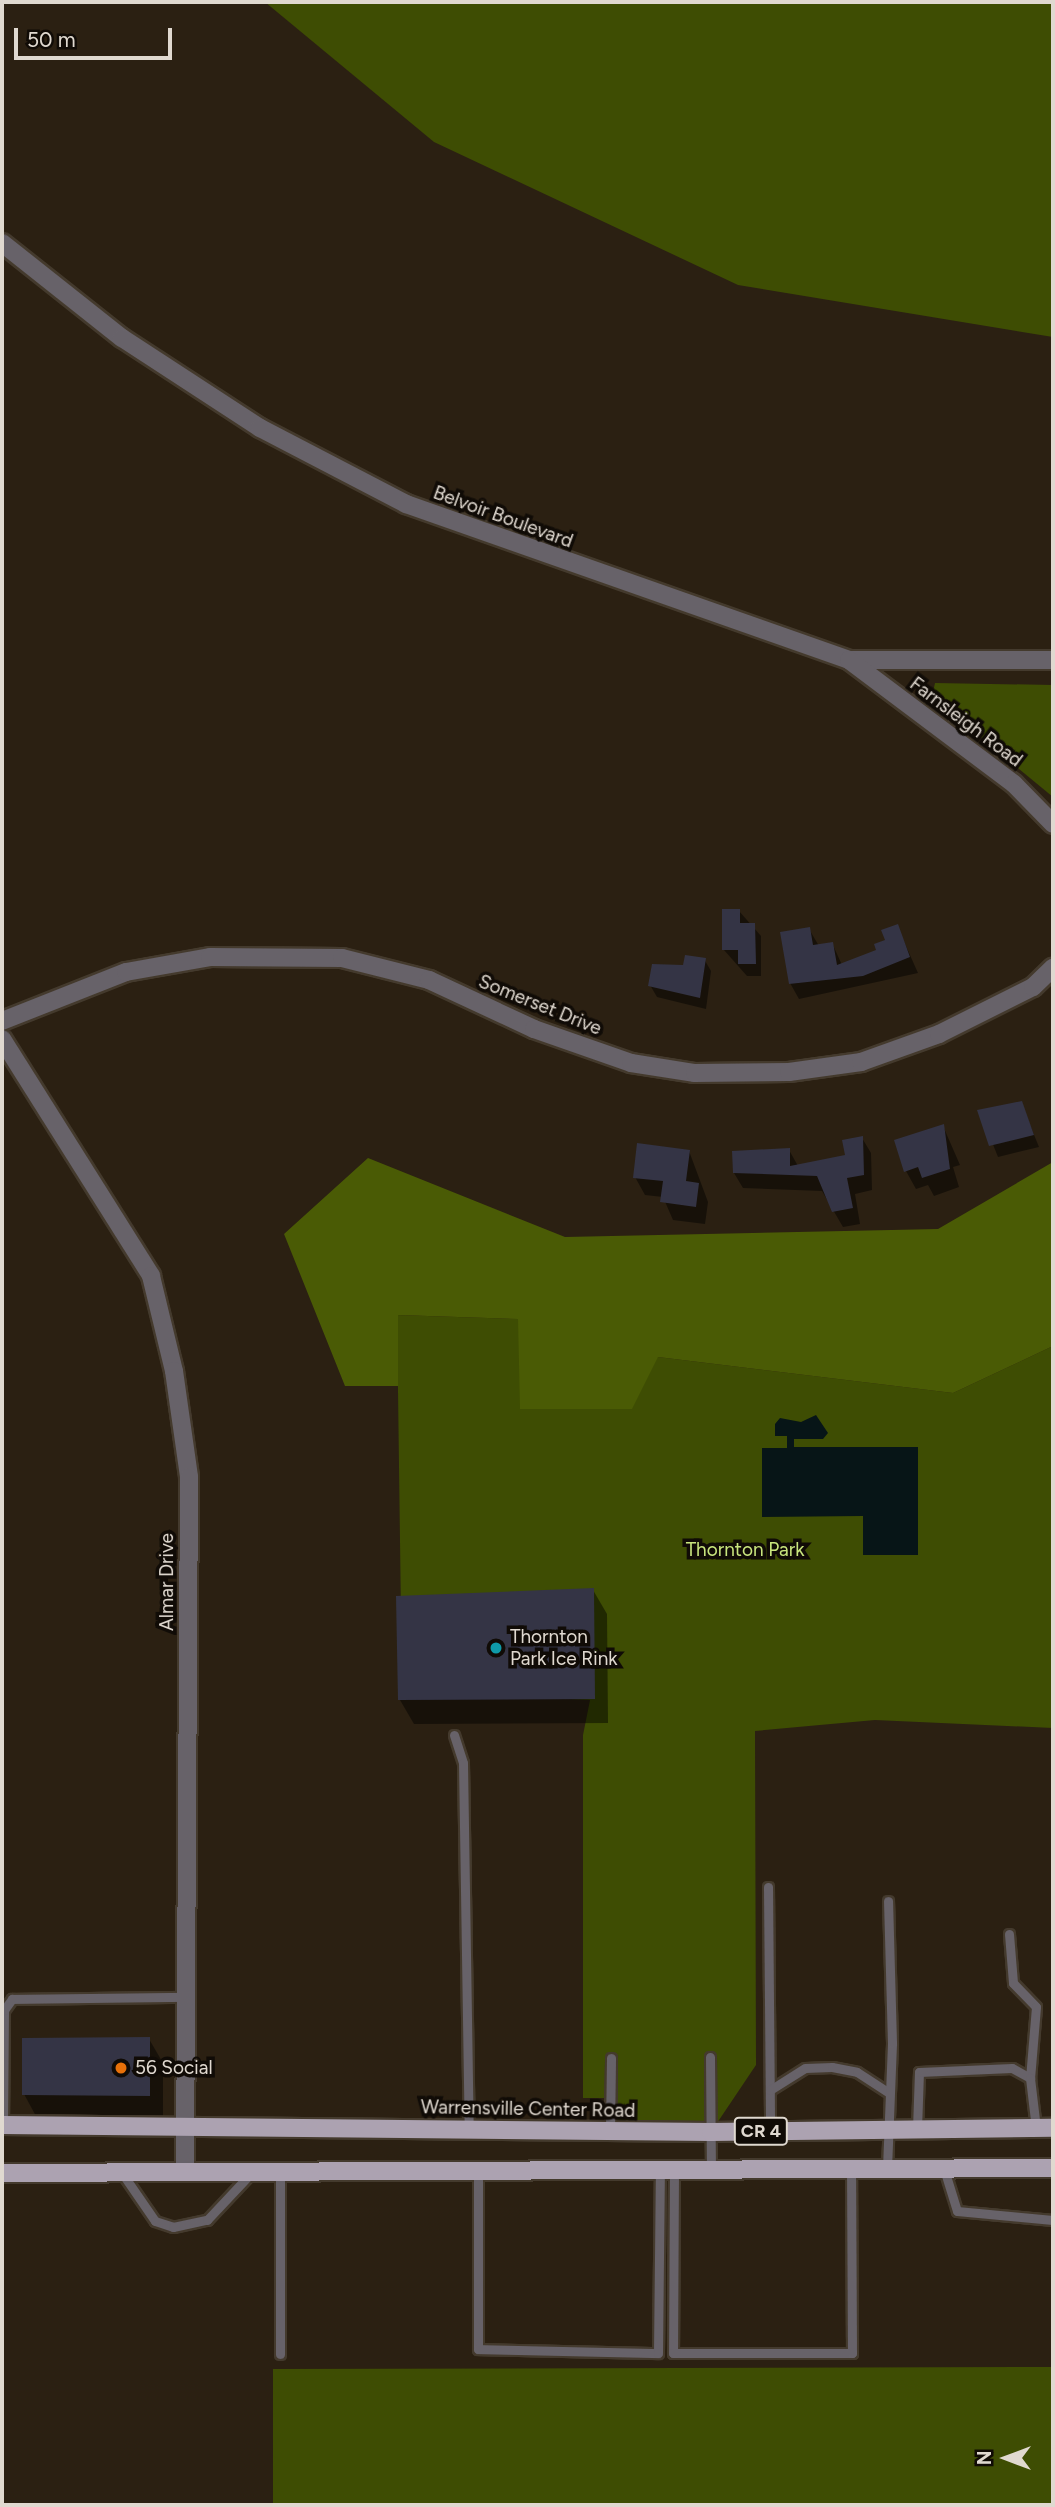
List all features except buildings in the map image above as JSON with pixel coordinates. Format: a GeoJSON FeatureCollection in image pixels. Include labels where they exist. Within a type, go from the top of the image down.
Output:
{"type":"FeatureCollection","features":[{"type":"Feature","properties":{"kind":"main road","name":"Warrensville Center Road"},"geometry":{"type":"LineString","coordinates":[[2,2125],[711,2132],[1044,2128]]}},
{"type":"Feature","properties":{"kind":"main road"},"geometry":{"type":"LineString","coordinates":[[2,2173],[1053,2168]]}},
{"type":"Feature","properties":{"kind":"street","name":"Belvoir Boulevard"},"geometry":{"type":"LineString","coordinates":[[2,243],[122,338],[260,428],[406,504],[849,660],[1053,660]]}},
{"type":"Feature","properties":{"kind":"street","name":"Farnsleigh Road"},"geometry":{"type":"LineString","coordinates":[[849,660],[1014,784],[1053,824]]}},
{"type":"Feature","properties":{"kind":"street","name":"Somerset Drive"},"geometry":{"type":"LineString","coordinates":[[2,1021],[126,972],[210,957],[342,958],[429,980],[534,1029],[631,1063],[695,1073],[789,1072],[861,1062],[939,1034],[1033,987],[1053,968]]}},
{"type":"Feature","properties":{"kind":"street","name":"Almar Drive"},"geometry":{"type":"LineString","coordinates":[[2,1039],[150,1276],[174,1371],[189,1477],[185,2171]]}},
{"type":"Feature","properties":{"kind":"lane"},"geometry":{"type":"LineString","coordinates":[[454,1735],[463,1776],[468,2130]]}},
{"type":"Feature","properties":{"kind":"lane"},"geometry":{"type":"LineString","coordinates":[[768,1887],[771,2131]]}},
{"type":"Feature","properties":{"kind":"lane"},"geometry":{"type":"LineString","coordinates":[[887,2168],[888,1901]]}},
{"type":"Feature","properties":{"kind":"lane"},"geometry":{"type":"LineString","coordinates":[[1009,1934],[1013,1983],[1036,2007],[1030,2078],[1044,2128]]}},
{"type":"Feature","properties":{"kind":"lane"},"geometry":{"type":"LineString","coordinates":[[2,2125],[4,2010],[12,1999],[186,1997]]}},
{"type":"Feature","properties":{"kind":"lane"},"geometry":{"type":"LineString","coordinates":[[710,2057],[711,2169]]}},
{"type":"Feature","properties":{"kind":"lane"},"geometry":{"type":"LineString","coordinates":[[610,2131],[611,2058]]}},
{"type":"Feature","properties":{"kind":"lane"},"geometry":{"type":"LineString","coordinates":[[770,2090],[805,2068],[832,2067],[857,2071],[889,2093]]}},
{"type":"Feature","properties":{"kind":"lane"},"geometry":{"type":"LineString","coordinates":[[917,2129],[919,2071],[1012,2068],[1030,2078]]}},
{"type":"Feature","properties":{"kind":"lane"},"geometry":{"type":"LineString","coordinates":[[667,2170],[673,2353],[852,2353],[851,2169]]}},
{"type":"Feature","properties":{"kind":"lane"},"geometry":{"type":"LineString","coordinates":[[944,2169],[957,2211],[1053,2221]]}},
{"type":"Feature","properties":{"kind":"lane"},"geometry":{"type":"LineString","coordinates":[[478,2170],[478,2350],[657,2353],[667,2170]]}},
{"type":"Feature","properties":{"kind":"lane"},"geometry":{"type":"LineString","coordinates":[[121,2172],[155,2221],[173,2227],[207,2220],[252,2171]]}},
{"type":"Feature","properties":{"kind":"lane"},"geometry":{"type":"LineString","coordinates":[[280,2171],[280,2354]]}},
{"type":"Feature","properties":{"kind":"green space"},"geometry":{"type":"Polygon","coordinates":[[[265,2],[1053,2],[1053,337],[738,285],[434,142],[265,2]]]}},
{"type":"Feature","properties":{"kind":"green space"},"geometry":{"type":"Polygon","coordinates":[[[935,683],[1053,685],[1053,797],[932,697],[935,683]]]}},
{"type":"Feature","properties":{"kind":"green space"},"geometry":{"type":"Polygon","coordinates":[[[368,1158],[565,1237],[938,1229],[1053,1162],[1053,1346],[953,1393],[658,1357],[632,1409],[520,1409],[518,1319],[398,1315],[398,1386],[345,1386],[284,1234],[368,1158]]]}},
{"type":"Feature","properties":{"kind":"green space","name":"Thornton Park"},"geometry":{"type":"Polygon","coordinates":[[[397,1315],[519,1319],[521,1409],[658,1357],[953,1393],[1053,1346],[1053,1728],[875,1720],[755,1731],[756,2065],[711,2132],[610,2131],[610,2098],[583,2098],[583,1735],[590,1700],[402,1691],[397,1315]]]}},
{"type":"Feature","properties":{"kind":"green space"},"geometry":{"type":"Polygon","coordinates":[[[1053,2367],[1053,2505],[273,2505],[273,2369],[1053,2367]]]}},
{"type":"Feature","properties":{"kind":"shaded area"},"geometry":{"type":"Polygon","coordinates":[[[816,1415],[828,1433],[823,1439],[794,1439],[794,1447],[918,1447],[918,1555],[863,1555],[863,1516],[762,1517],[762,1448],[787,1448],[787,1436],[775,1436],[775,1424],[780,1418],[801,1422],[816,1415]]]}},
{"type":"Feature","properties":{"kind":"place","name":"Thornton Park Ice Rink"},"geometry":{"type":"Point","coordinates":[496,1648]}},
{"type":"Feature","properties":{"kind":"place","name":"56 Social"},"geometry":{"type":"Point","coordinates":[121,2068]}}]}
